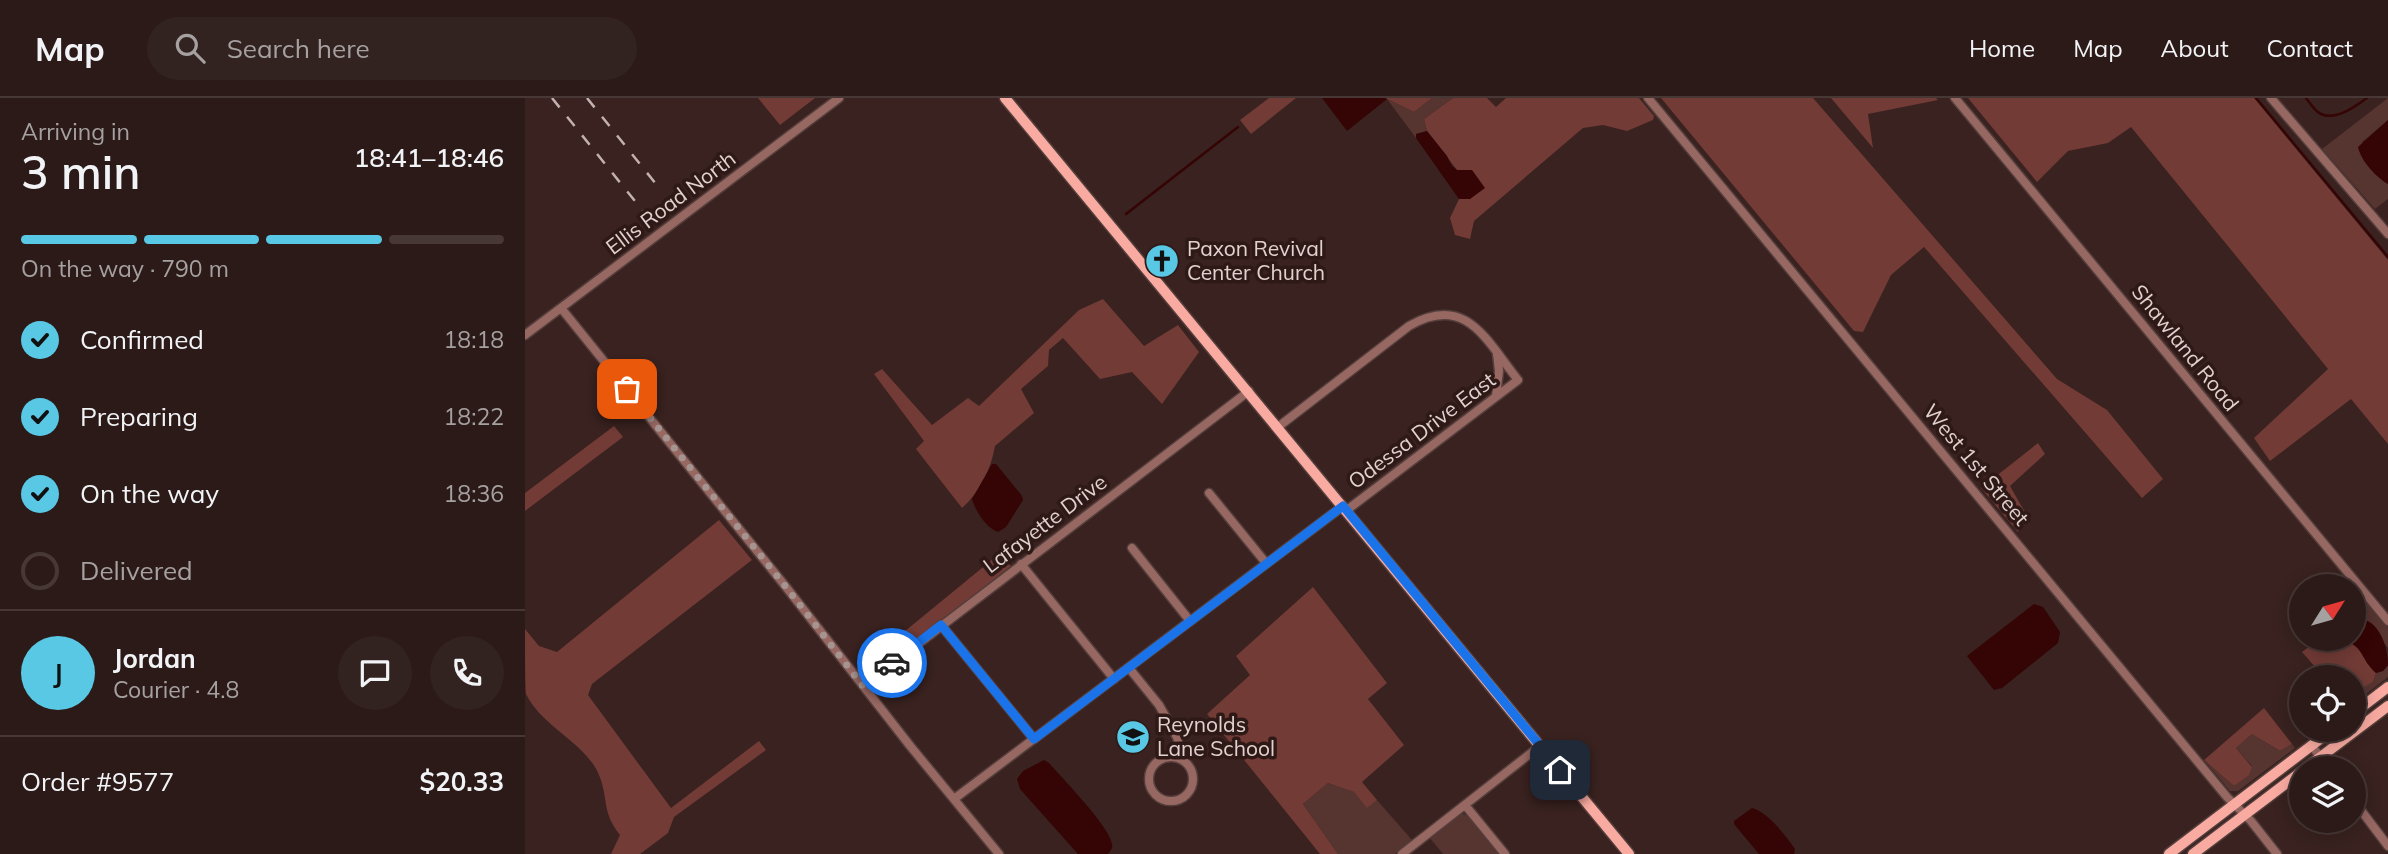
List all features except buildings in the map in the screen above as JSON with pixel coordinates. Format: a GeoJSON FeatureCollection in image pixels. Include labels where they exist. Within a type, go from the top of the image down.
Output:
{"type":"FeatureCollection","features":[{"type":"Feature","properties":{"kind":"main road"},"geometry":{"type":"LineString","coordinates":[[1006,98],[1629,854]]}},
{"type":"Feature","properties":{"kind":"main road"},"geometry":{"type":"LineString","coordinates":[[2366,704],[2387,689]]}},
{"type":"Feature","properties":{"kind":"main road"},"geometry":{"type":"LineString","coordinates":[[2322,756],[2388,706]]}},
{"type":"Feature","properties":{"kind":"main road"},"geometry":{"type":"LineString","coordinates":[[2169,854],[2315,742]]}},
{"type":"Feature","properties":{"kind":"main road"},"geometry":{"type":"LineString","coordinates":[[2193,854],[2289,781]]}},
{"type":"Feature","properties":{"kind":"street","name":"Ellis Road North"},"geometry":{"type":"LineString","coordinates":[[525,335],[839,98]]}},
{"type":"Feature","properties":{"kind":"street","name":"West 1st Street"},"geometry":{"type":"LineString","coordinates":[[1648,98],[2277,854]]}},
{"type":"Feature","properties":{"kind":"street","name":"Shawland Road"},"geometry":{"type":"LineString","coordinates":[[1955,98],[2388,621]]}},
{"type":"Feature","properties":{"kind":"street"},"geometry":{"type":"LineString","coordinates":[[2271,98],[2388,234]]}},
{"type":"Feature","properties":{"kind":"street"},"geometry":{"type":"LineString","coordinates":[[561,308],[999,854]]}},
{"type":"Feature","properties":{"kind":"street"},"geometry":{"type":"LineString","coordinates":[[1278,427],[1409,326],[1422,319],[1443,314],[1465,320],[1479,331],[1497,354],[1499,371],[1496,396]]}},
{"type":"Feature","properties":{"kind":"street","name":"Odessa Drive East"},"geometry":{"type":"LineString","coordinates":[[954,799],[1266,563],[1518,380],[1497,354]]}},
{"type":"Feature","properties":{"kind":"street","name":"Lafayette Drive"},"geometry":{"type":"LineString","coordinates":[[863,686],[1249,391]]}},
{"type":"Feature","properties":{"kind":"street"},"geometry":{"type":"LineString","coordinates":[[1209,493],[1266,563]]}},
{"type":"Feature","properties":{"kind":"street"},"geometry":{"type":"LineString","coordinates":[[1132,548],[1190,621]]}},
{"type":"Feature","properties":{"kind":"street"},"geometry":{"type":"LineString","coordinates":[[1021,564],[1114,679]]}},
{"type":"Feature","properties":{"kind":"street"},"geometry":{"type":"LineString","coordinates":[[941,625],[1034,739]]}},
{"type":"Feature","properties":{"kind":"street"},"geometry":{"type":"LineString","coordinates":[[1129,667],[1159,705],[1178,739],[1176,757]]}},
{"type":"Feature","properties":{"kind":"street"},"geometry":{"type":"LineString","coordinates":[[2311,745],[2320,756]]}},
{"type":"Feature","properties":{"kind":"street"},"geometry":{"type":"LineString","coordinates":[[1402,854],[1540,746]]}},
{"type":"Feature","properties":{"kind":"street"},"geometry":{"type":"LineString","coordinates":[[1176,757],[1188,764],[1192,785],[1183,797],[1168,800],[1151,788],[1149,775],[1161,759],[1176,757]]}},
{"type":"Feature","properties":{"kind":"street"},"geometry":{"type":"LineString","coordinates":[[1465,805],[1505,854]]}},
{"type":"Feature","properties":{"kind":"street"},"geometry":{"type":"LineString","coordinates":[[2366,817],[2388,846]]}},
{"type":"Feature","properties":{"kind":"shaded area"},"geometry":{"type":"Polygon","coordinates":[[[758,98],[815,98],[780,125],[758,98]]]}},
{"type":"Feature","properties":{"kind":"shaded area"},"geometry":{"type":"Polygon","coordinates":[[[1269,98],[1296,98],[1251,134],[1240,120],[1269,98]]]}},
{"type":"Feature","properties":{"kind":"shaded area"},"geometry":{"type":"Polygon","coordinates":[[[1322,98],[1385,98],[1387,99],[1347,131],[1322,98]]]}},
{"type":"Feature","properties":{"kind":"shaded area"},"geometry":{"type":"Polygon","coordinates":[[[1385,98],[1432,98],[1414,112],[1385,98]]]}},
{"type":"Feature","properties":{"kind":"shaded area"},"geometry":{"type":"Polygon","coordinates":[[[1432,98],[1453,98],[1424,119],[1427,131],[1416,134],[1416,138],[1387,99],[1414,112],[1432,98]]]}},
{"type":"Feature","properties":{"kind":"shaded area"},"geometry":{"type":"Polygon","coordinates":[[[1453,98],[1487,98],[1496,107],[1506,98],[1639,98],[1654,116],[1653,120],[1627,131],[1603,125],[1583,128],[1474,221],[1470,239],[1455,235],[1450,218],[1459,199],[1471,199],[1457,170],[1427,131],[1424,119],[1453,98]]]}},
{"type":"Feature","properties":{"kind":"shaded area"},"geometry":{"type":"Polygon","coordinates":[[[1661,98],[1813,98],[2057,379],[2107,410],[2163,479],[2142,498],[1924,247],[1891,275],[1863,332],[1854,331],[1661,98]]]}},
{"type":"Feature","properties":{"kind":"shaded area"},"geometry":{"type":"Polygon","coordinates":[[[1831,98],[1938,100],[1868,114],[1873,148],[1831,98]]]}},
{"type":"Feature","properties":{"kind":"shaded area"},"geometry":{"type":"Polygon","coordinates":[[[1968,98],[2254,98],[2388,260],[2388,444],[2351,399],[2270,461],[2254,438],[2328,369],[2131,127],[2108,143],[2068,151],[2037,182],[1968,98]]]}},
{"type":"Feature","properties":{"kind":"shaded area"},"geometry":{"type":"Polygon","coordinates":[[[2388,98],[2388,120],[2362,142],[2384,182],[2388,184],[2388,199],[2375,209],[2322,149],[2388,98]]]}},
{"type":"Feature","properties":{"kind":"shaded area"},"geometry":{"type":"Polygon","coordinates":[[[2388,120],[2388,184],[2370,168],[2358,147],[2388,120]]]}},
{"type":"Feature","properties":{"kind":"shaded area"},"geometry":{"type":"Polygon","coordinates":[[[1427,131],[1452,166],[1457,170],[1472,170],[1485,188],[1470,199],[1459,199],[1416,138],[1416,134],[1427,131]]]}},
{"type":"Feature","properties":{"kind":"shaded area"},"geometry":{"type":"Polygon","coordinates":[[[1103,299],[1144,346],[1178,325],[1199,352],[1162,404],[1132,372],[1100,379],[1063,338],[1049,350],[1048,366],[1021,389],[1034,413],[995,446],[984,480],[962,508],[916,449],[924,441],[874,374],[882,369],[932,425],[968,398],[979,406],[1079,310],[1103,299]]]}},
{"type":"Feature","properties":{"kind":"shaded area"},"geometry":{"type":"Polygon","coordinates":[[[614,426],[623,437],[525,511],[525,493],[614,426]]]}},
{"type":"Feature","properties":{"kind":"shaded area"},"geometry":{"type":"Polygon","coordinates":[[[2038,443],[2045,454],[2010,486],[2026,514],[2018,532],[1981,488],[2038,443]]]}},
{"type":"Feature","properties":{"kind":"shaded area"},"geometry":{"type":"Polygon","coordinates":[[[992,464],[996,464],[1023,500],[1006,527],[998,532],[989,527],[972,499],[992,464]]]}},
{"type":"Feature","properties":{"kind":"shaded area"},"geometry":{"type":"Polygon","coordinates":[[[719,520],[752,560],[592,684],[588,695],[671,808],[759,741],[766,750],[674,817],[668,833],[640,854],[611,854],[620,835],[610,819],[599,775],[584,753],[542,716],[526,694],[525,629],[539,646],[557,652],[719,520]]]}},
{"type":"Feature","properties":{"kind":"shaded area"},"geometry":{"type":"Polygon","coordinates":[[[999,554],[1011,566],[873,675],[868,676],[860,668],[999,554]]]}},
{"type":"Feature","properties":{"kind":"shaded area"},"geometry":{"type":"Polygon","coordinates":[[[1313,587],[1387,683],[1368,699],[1404,745],[1362,782],[1377,800],[1367,808],[1354,792],[1328,783],[1303,804],[1338,854],[1320,854],[1207,714],[1250,675],[1236,656],[1313,587]]]}},
{"type":"Feature","properties":{"kind":"shaded area"},"geometry":{"type":"Polygon","coordinates":[[[2366,601],[2388,627],[2388,648],[2366,620],[2366,601]]]}},
{"type":"Feature","properties":{"kind":"shaded area"},"geometry":{"type":"Polygon","coordinates":[[[2034,604],[2043,607],[2060,632],[2058,643],[2002,688],[1994,690],[1967,656],[2034,604]]]}},
{"type":"Feature","properties":{"kind":"shaded area"},"geometry":{"type":"Polygon","coordinates":[[[2366,620],[2373,624],[2381,636],[2388,665],[2383,671],[2376,673],[2360,651],[2366,651],[2366,620]]]}},
{"type":"Feature","properties":{"kind":"shaded area"},"geometry":{"type":"Polygon","coordinates":[[[2362,651],[2376,673],[2373,682],[2366,686],[2366,665],[2313,665],[2302,652],[2362,651]]]}},
{"type":"Feature","properties":{"kind":"shaded area"},"geometry":{"type":"Polygon","coordinates":[[[2388,665],[2388,677],[2366,694],[2366,684],[2373,682],[2376,673],[2383,671],[2388,665]]]}},
{"type":"Feature","properties":{"kind":"shaded area"},"geometry":{"type":"Polygon","coordinates":[[[2264,708],[2292,744],[2280,751],[2252,734],[2236,748],[2252,767],[2249,775],[2234,786],[2204,760],[2264,708]]]}},
{"type":"Feature","properties":{"kind":"shaded area"},"geometry":{"type":"Polygon","coordinates":[[[2252,734],[2280,751],[2292,744],[2295,748],[2238,791],[2230,791],[2204,760],[2234,786],[2252,766],[2236,748],[2252,734]]]}},
{"type":"Feature","properties":{"kind":"shaded area"},"geometry":{"type":"Polygon","coordinates":[[[1044,760],[1103,826],[1112,844],[1108,854],[1078,854],[1020,789],[1017,779],[1023,771],[1044,760]]]}},
{"type":"Feature","properties":{"kind":"shaded area"},"geometry":{"type":"Polygon","coordinates":[[[1328,783],[1354,792],[1367,807],[1377,800],[1412,840],[1395,854],[1338,854],[1303,804],[1328,783]]]}},
{"type":"Feature","properties":{"kind":"shaded area"},"geometry":{"type":"Polygon","coordinates":[[[1752,808],[1776,825],[1795,849],[1794,854],[1759,854],[1734,824],[1734,821],[1752,808]]]}},
{"type":"Feature","properties":{"kind":"shaded area"},"geometry":{"type":"Polygon","coordinates":[[[1460,813],[1469,816],[1500,854],[1443,854],[1429,837],[1460,813]]]}},
{"type":"Feature","properties":{"kind":"waterway"},"geometry":{"type":"LineString","coordinates":[[2256,98],[2388,257]]}},
{"type":"Feature","properties":{"kind":"waterway"},"geometry":{"type":"LineString","coordinates":[[2306,98],[2317,111],[2327,116],[2346,112],[2367,98]]}},
{"type":"Feature","properties":{"kind":"waterway"},"geometry":{"type":"LineString","coordinates":[[1126,214],[1238,127]]}},
{"type":"Feature","properties":{"kind":"railway"},"geometry":{"type":"LineString","coordinates":[[552,98],[647,216]]}},
{"type":"Feature","properties":{"kind":"railway"},"geometry":{"type":"LineString","coordinates":[[587,98],[660,189]]}},
{"type":"Feature","properties":{"kind":"way so far"},"geometry":{"type":"LineString","coordinates":[[627,389],[863,686],[892,663]]}},
{"type":"Feature","properties":{"kind":"place","name":"Paxon Revival Center Church"},"geometry":{"type":"Point","coordinates":[1162,261]}},
{"type":"Feature","properties":{"kind":"place","name":"Reynolds Lane School"},"geometry":{"type":"Point","coordinates":[1133,737]}},
{"type":"Feature","properties":{"kind":"route"},"geometry":{"type":"LineString","coordinates":[[892,663],[941,625],[1034,739],[1343,506],[1560,770]]}}]}
